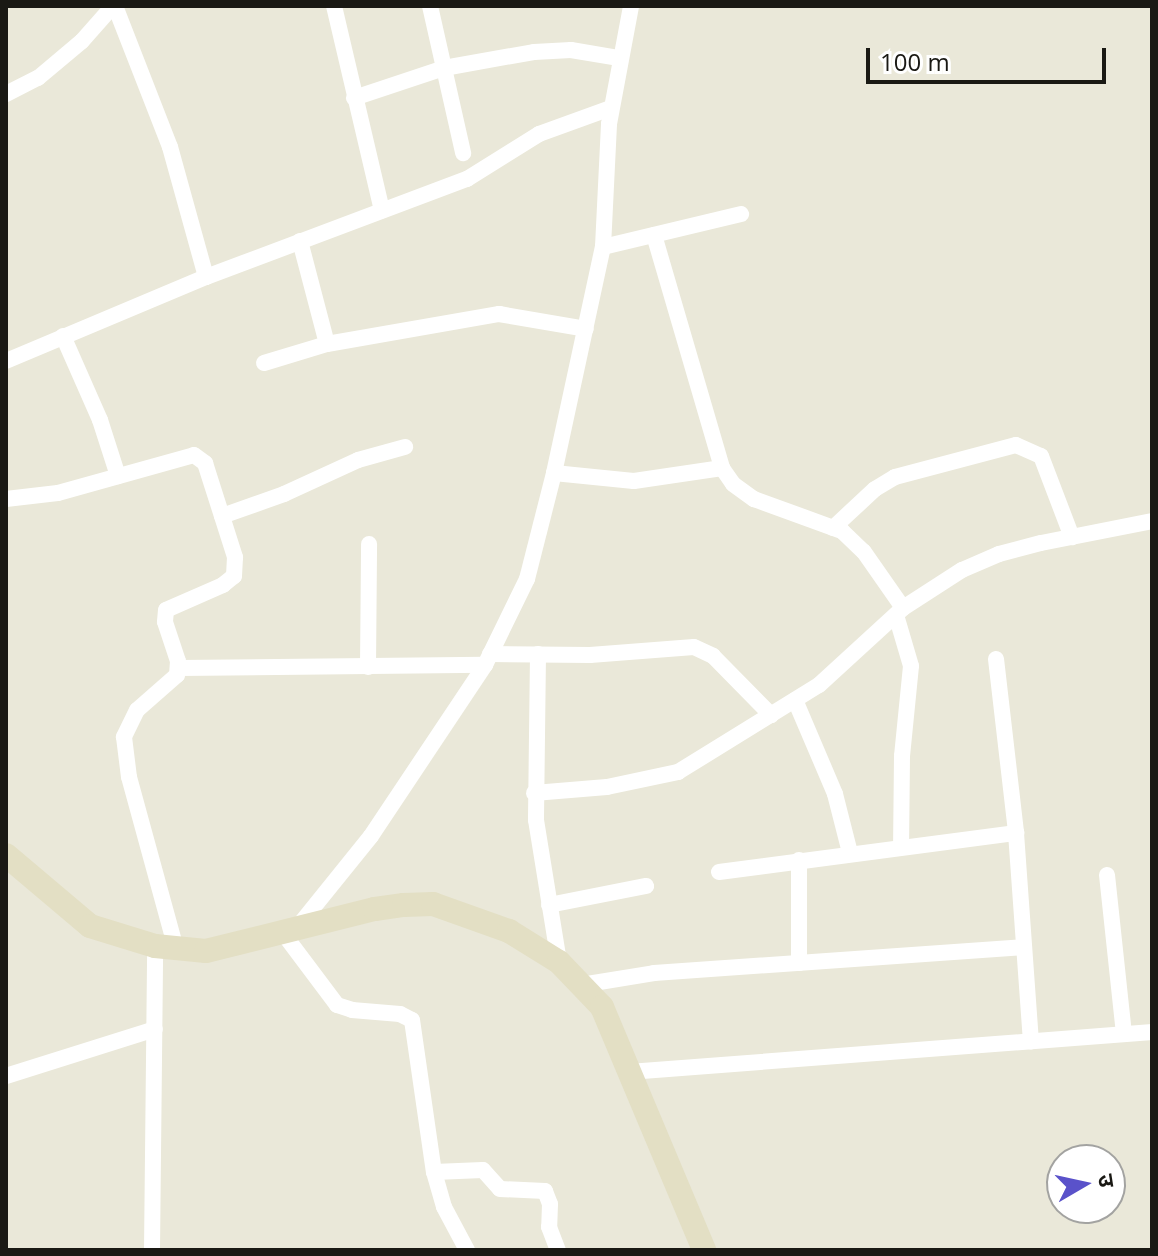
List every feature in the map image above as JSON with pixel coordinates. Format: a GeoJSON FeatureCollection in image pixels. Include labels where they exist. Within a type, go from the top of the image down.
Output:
{"type":"FeatureCollection","features":[{"type":"Feature","properties":{"kind":"main road"},"geometry":{"type":"LineString","coordinates":[[6,855],[90,926],[165,947],[206,951],[375,909],[433,904],[509,931],[559,962],[602,1007],[704,1250]]}},
{"type":"Feature","properties":{"kind":"street"},"geometry":{"type":"LineString","coordinates":[[334,6],[382,210]]}},
{"type":"Feature","properties":{"kind":"street"},"geometry":{"type":"LineString","coordinates":[[430,6],[463,153]]}},
{"type":"Feature","properties":{"kind":"street"},"geometry":{"type":"LineString","coordinates":[[467,1250],[444,1207],[434,1172],[412,1020],[400,1014],[352,1010],[337,1005],[289,931],[371,836],[487,659],[527,579],[554,473],[603,247],[611,108],[631,6]]}},
{"type":"Feature","properties":{"kind":"street"},"geometry":{"type":"LineString","coordinates":[[6,94],[38,78],[82,41],[107,9],[170,147],[206,277]]}},
{"type":"Feature","properties":{"kind":"street"},"geometry":{"type":"LineString","coordinates":[[354,98],[444,68],[553,51],[593,52],[619,58]]}},
{"type":"Feature","properties":{"kind":"street"},"geometry":{"type":"LineString","coordinates":[[6,361],[206,277],[467,179],[539,134],[611,108]]}},
{"type":"Feature","properties":{"kind":"street"},"geometry":{"type":"LineString","coordinates":[[603,247],[741,214]]}},
{"type":"Feature","properties":{"kind":"street"},"geometry":{"type":"LineString","coordinates":[[654,235],[722,468],[733,484],[754,499],[842,531],[864,552],[900,611],[911,666],[902,756],[901,847]]}},
{"type":"Feature","properties":{"kind":"street"},"geometry":{"type":"LineString","coordinates":[[300,241],[327,344]]}},
{"type":"Feature","properties":{"kind":"street"},"geometry":{"type":"LineString","coordinates":[[264,363],[327,344],[499,314],[586,329]]}},
{"type":"Feature","properties":{"kind":"street"},"geometry":{"type":"LineString","coordinates":[[63,336],[100,420],[118,476]]}},
{"type":"Feature","properties":{"kind":"street"},"geometry":{"type":"LineString","coordinates":[[833,528],[875,489],[895,477],[1016,445],[1041,456],[1072,537]]}},
{"type":"Feature","properties":{"kind":"street"},"geometry":{"type":"LineString","coordinates":[[222,516],[284,494],[358,460],[405,447]]}},
{"type":"Feature","properties":{"kind":"street"},"geometry":{"type":"LineString","coordinates":[[6,499],[58,493],[199,456],[205,463],[235,557],[234,576],[223,585],[166,610],[165,622],[179,668],[173,681],[137,710],[127,723],[124,737],[129,777],[165,947],[155,1029],[152,1250]]}},
{"type":"Feature","properties":{"kind":"street"},"geometry":{"type":"LineString","coordinates":[[554,473],[634,481],[722,468]]}},
{"type":"Feature","properties":{"kind":"street"},"geometry":{"type":"LineString","coordinates":[[534,793],[607,787],[678,772],[819,685],[900,611],[962,570],[999,554],[1152,521]]}},
{"type":"Feature","properties":{"kind":"street"},"geometry":{"type":"LineString","coordinates":[[368,667],[369,544]]}},
{"type":"Feature","properties":{"kind":"street"},"geometry":{"type":"LineString","coordinates":[[179,668],[368,667],[538,654],[602,655],[694,647],[713,656],[771,715]]}},
{"type":"Feature","properties":{"kind":"street"},"geometry":{"type":"LineString","coordinates":[[538,654],[534,793],[559,962]]}},
{"type":"Feature","properties":{"kind":"street"},"geometry":{"type":"LineString","coordinates":[[996,659],[1016,833],[1031,1041]]}},
{"type":"Feature","properties":{"kind":"street"},"geometry":{"type":"LineString","coordinates":[[795,700],[835,794],[850,853]]}},
{"type":"Feature","properties":{"kind":"street"},"geometry":{"type":"LineString","coordinates":[[719,872],[1016,833]]}},
{"type":"Feature","properties":{"kind":"street"},"geometry":{"type":"LineString","coordinates":[[799,860],[799,963]]}},
{"type":"Feature","properties":{"kind":"street"},"geometry":{"type":"LineString","coordinates":[[1107,875],[1124,1034]]}},
{"type":"Feature","properties":{"kind":"street"},"geometry":{"type":"LineString","coordinates":[[549,905],[646,886]]}},
{"type":"Feature","properties":{"kind":"street"},"geometry":{"type":"LineString","coordinates":[[581,985],[654,973],[1024,947]]}},
{"type":"Feature","properties":{"kind":"street"},"geometry":{"type":"LineString","coordinates":[[6,1076],[155,1029]]}},
{"type":"Feature","properties":{"kind":"street"},"geometry":{"type":"LineString","coordinates":[[629,1072],[1152,1032]]}},
{"type":"Feature","properties":{"kind":"street"},"geometry":{"type":"LineString","coordinates":[[434,1172],[479,1169],[500,1189],[545,1191],[550,1204],[549,1227],[558,1250]]}}]}
